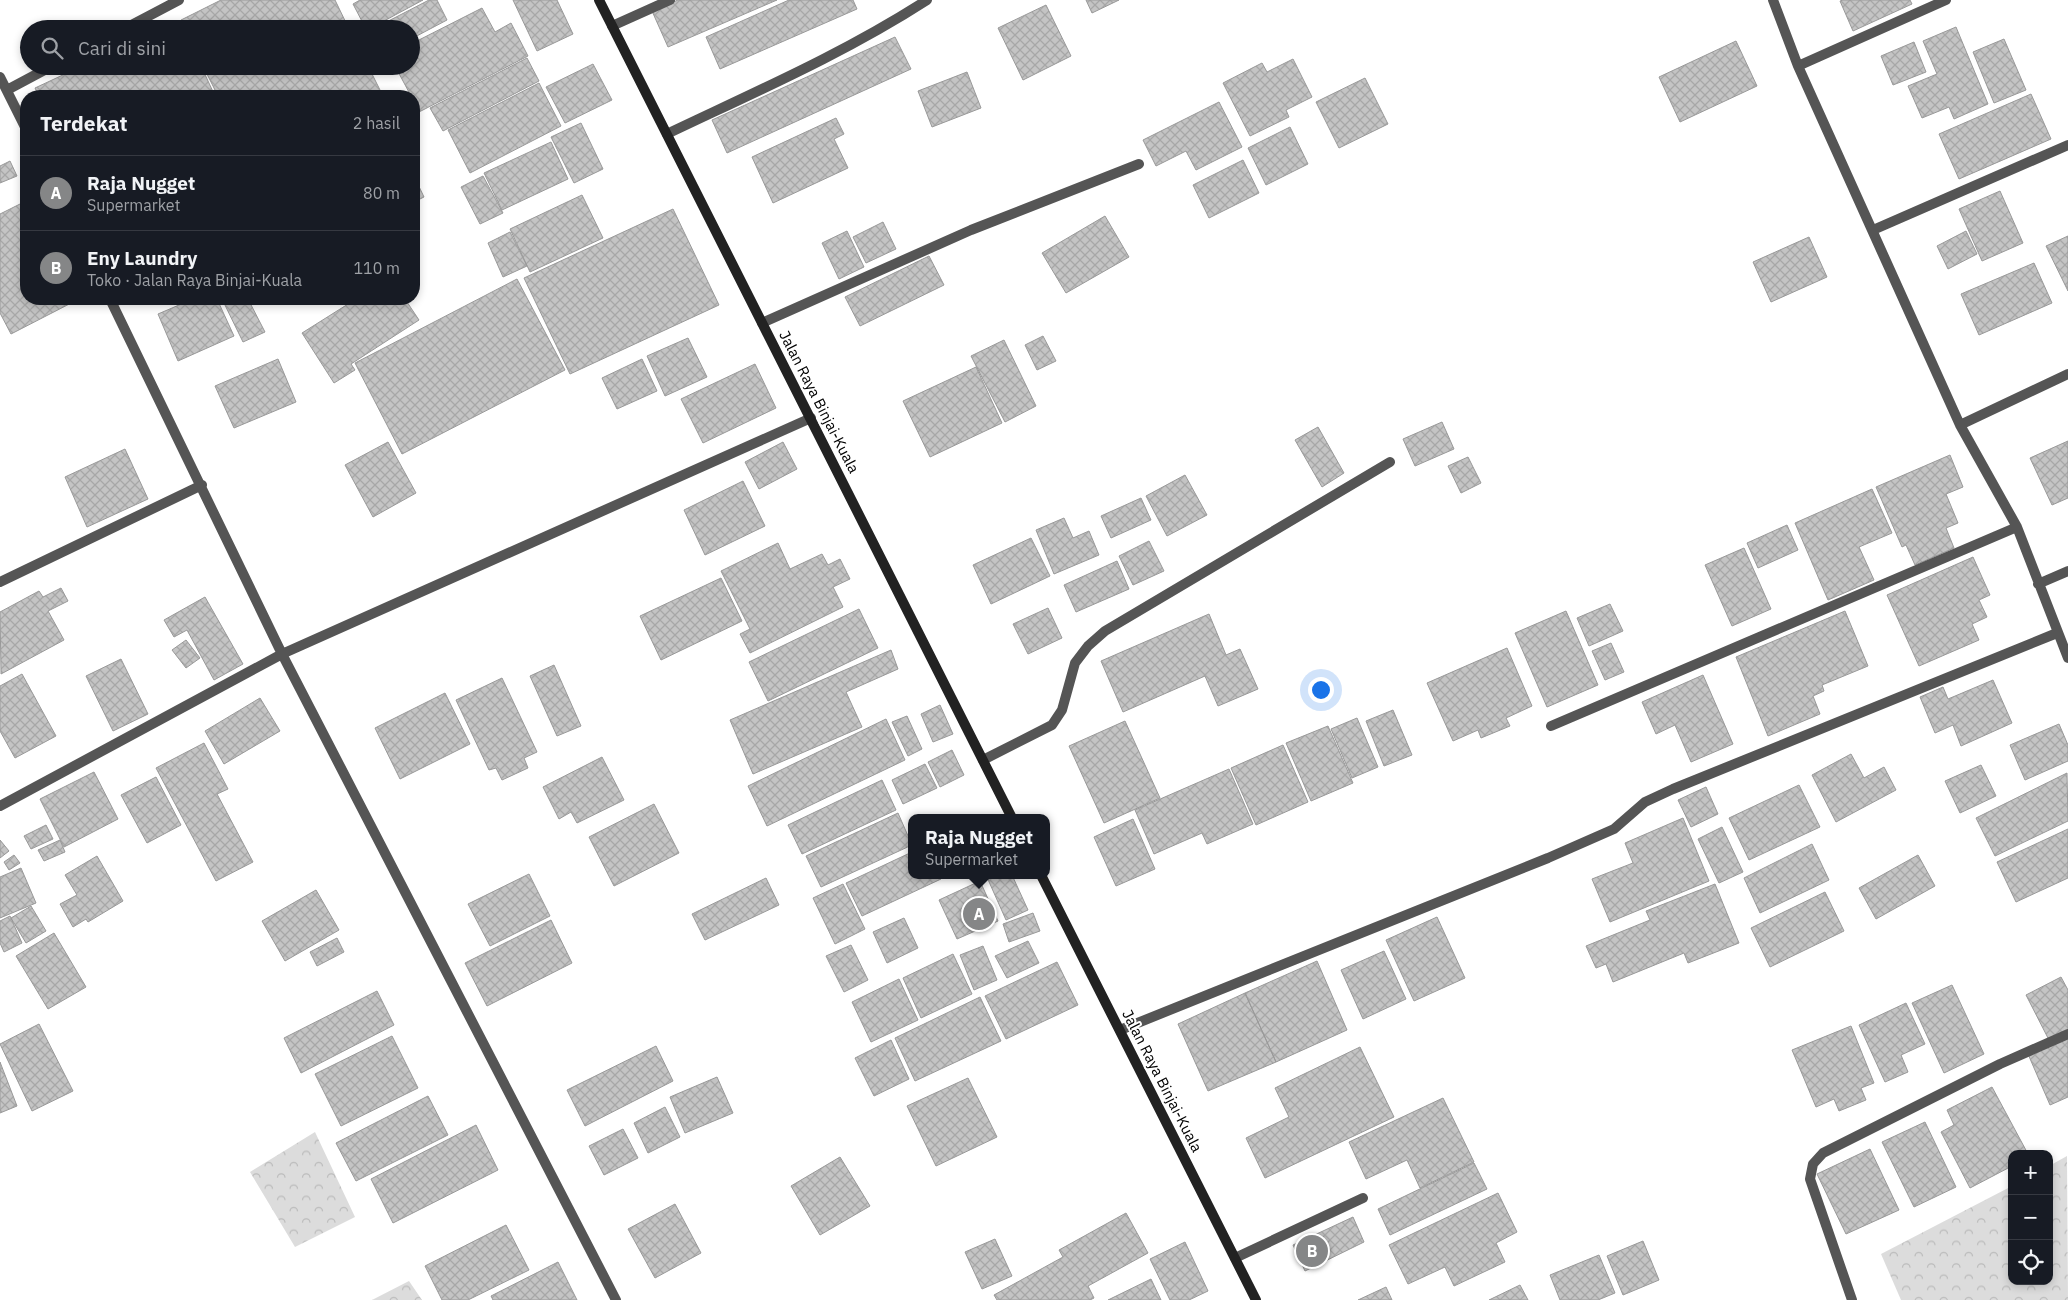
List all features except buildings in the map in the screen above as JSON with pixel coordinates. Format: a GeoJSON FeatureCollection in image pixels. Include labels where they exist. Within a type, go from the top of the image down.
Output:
{"type":"FeatureCollection","features":[{"type":"Feature","properties":{"kind":"main road","name":"Jalan Raya Binjai-Kuala"},"geometry":{"type":"LineString","coordinates":[[600,0],[1010,814]]}},
{"type":"Feature","properties":{"kind":"main road","name":"Jalan Raya Binjai-Kuala"},"geometry":{"type":"LineString","coordinates":[[1043,879],[1256,1300]]}},
{"type":"Feature","properties":{"kind":"street"},"geometry":{"type":"LineString","coordinates":[[141,20],[179,0]]}},
{"type":"Feature","properties":{"kind":"street"},"geometry":{"type":"LineString","coordinates":[[612,26],[670,0]]}},
{"type":"Feature","properties":{"kind":"street"},"geometry":{"type":"LineString","coordinates":[[667,134],[847,48],[883,28],[926,0]]}},
{"type":"Feature","properties":{"kind":"street"},"geometry":{"type":"LineString","coordinates":[[1773,0],[1798,66],[1960,425],[2017,527],[2068,658]]}},
{"type":"Feature","properties":{"kind":"street"},"geometry":{"type":"LineString","coordinates":[[1798,66],[1946,0]]}},
{"type":"Feature","properties":{"kind":"street"},"geometry":{"type":"LineString","coordinates":[[7,90],[35,75]]}},
{"type":"Feature","properties":{"kind":"street"},"geometry":{"type":"LineString","coordinates":[[0,77],[20,117]]}},
{"type":"Feature","properties":{"kind":"street"},"geometry":{"type":"LineString","coordinates":[[1873,230],[2068,145]]}},
{"type":"Feature","properties":{"kind":"street"},"geometry":{"type":"LineString","coordinates":[[762,322],[971,230],[1139,164]]}},
{"type":"Feature","properties":{"kind":"street"},"geometry":{"type":"LineString","coordinates":[[113,305],[202,485],[282,654],[616,1300]]}},
{"type":"Feature","properties":{"kind":"street"},"geometry":{"type":"LineString","coordinates":[[1960,425],[2068,374]]}},
{"type":"Feature","properties":{"kind":"street"},"geometry":{"type":"LineString","coordinates":[[0,806],[282,654],[811,418]]}},
{"type":"Feature","properties":{"kind":"street"},"geometry":{"type":"LineString","coordinates":[[983,760],[1052,725],[1062,710],[1075,663],[1088,646],[1104,631],[1390,462]]}},
{"type":"Feature","properties":{"kind":"street"},"geometry":{"type":"LineString","coordinates":[[0,582],[202,485]]}},
{"type":"Feature","properties":{"kind":"street"},"geometry":{"type":"LineString","coordinates":[[1551,726],[2017,527]]}},
{"type":"Feature","properties":{"kind":"street"},"geometry":{"type":"LineString","coordinates":[[2038,584],[2068,571]]}},
{"type":"Feature","properties":{"kind":"street"},"geometry":{"type":"LineString","coordinates":[[1120,1030],[1548,858],[1614,829],[1645,802],[1673,789],[2057,633]]}},
{"type":"Feature","properties":{"kind":"street"},"geometry":{"type":"LineString","coordinates":[[1852,1300],[1810,1179],[1813,1164],[1823,1152],[2000,1064],[2068,1034]]}},
{"type":"Feature","properties":{"kind":"street"},"geometry":{"type":"LineString","coordinates":[[1235,1258],[1363,1198]]}},
{"type":"Feature","properties":{"kind":"green space"},"geometry":{"type":"Polygon","coordinates":[[[315,1132],[355,1217],[295,1247],[250,1172],[315,1132]]]}},
{"type":"Feature","properties":{"kind":"green space"},"geometry":{"type":"Polygon","coordinates":[[[2067,1156],[2068,1300],[1901,1300],[1881,1254],[2008,1188],[2008,1285],[2053,1285],[2053,1164],[2067,1156]]]}},
{"type":"Feature","properties":{"kind":"green space"},"geometry":{"type":"Polygon","coordinates":[[[409,1281],[422,1300],[372,1300],[409,1281]]]}},
{"type":"Feature","properties":{"kind":"place","name":"Raja Nugget"},"geometry":{"type":"Point","coordinates":[979,914]}},
{"type":"Feature","properties":{"kind":"place","name":"Eny Laundry"},"geometry":{"type":"Point","coordinates":[1312,1251]}}]}
